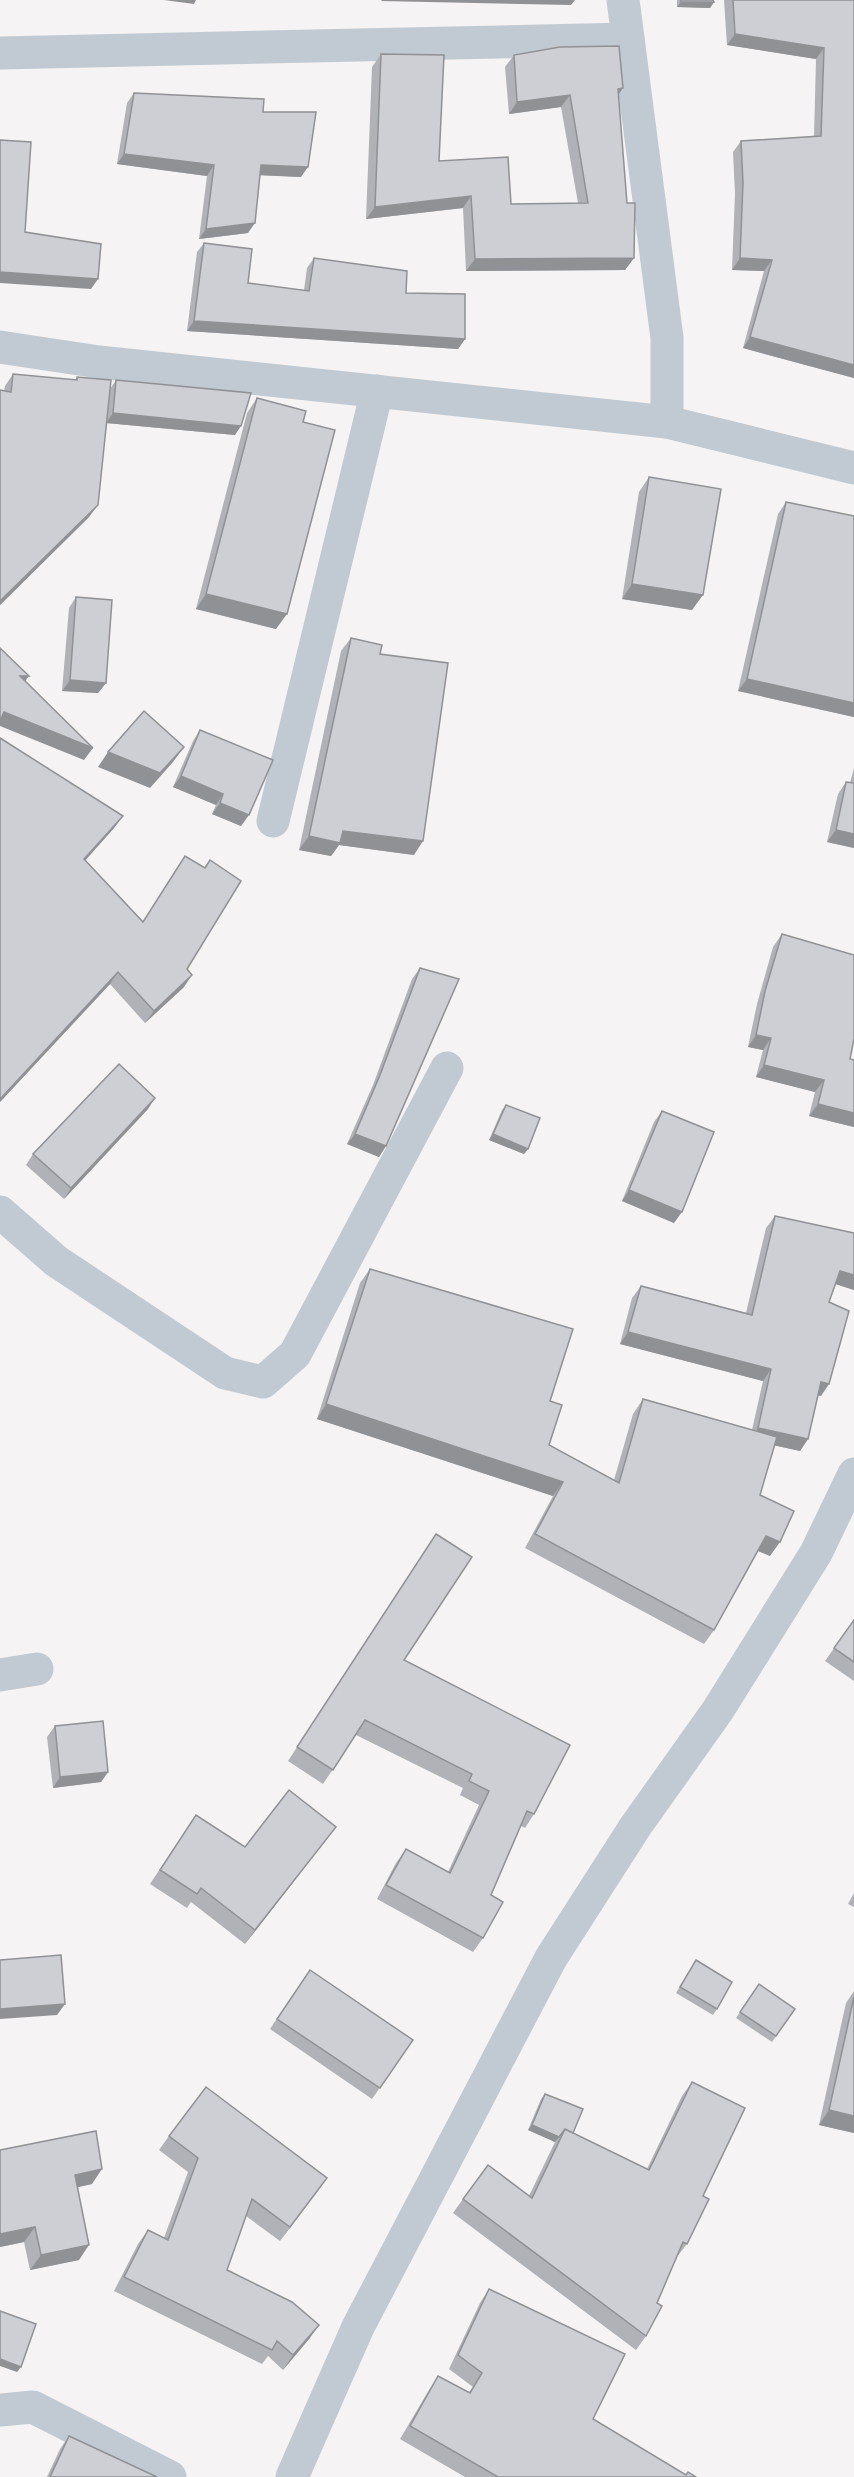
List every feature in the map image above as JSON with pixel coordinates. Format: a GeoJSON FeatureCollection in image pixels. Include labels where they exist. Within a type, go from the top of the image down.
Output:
{"type":"FeatureCollection","features":[{"type":"Feature","properties":{"kind":"street"},"geometry":{"type":"LineString","coordinates":[[623,0],[667,338],[667,422]]}},
{"type":"Feature","properties":{"kind":"street"},"geometry":{"type":"LineString","coordinates":[[0,52],[628,39]]}},
{"type":"Feature","properties":{"kind":"street"},"geometry":{"type":"LineString","coordinates":[[0,347],[99,362],[667,422],[854,468]]}},
{"type":"Feature","properties":{"kind":"street"},"geometry":{"type":"LineString","coordinates":[[273,821],[377,391]]}},
{"type":"Feature","properties":{"kind":"street"},"geometry":{"type":"LineString","coordinates":[[0,1212],[56,1261],[225,1373],[263,1382],[295,1354],[447,1068]]}},
{"type":"Feature","properties":{"kind":"street"},"geometry":{"type":"LineString","coordinates":[[292,2477],[358,2327],[551,1958],[635,1827],[724,1700],[816,1553],[854,1474]]}},
{"type":"Feature","properties":{"kind":"street"},"geometry":{"type":"LineString","coordinates":[[0,1675],[37,1669]]}},
{"type":"Feature","properties":{"kind":"street"},"geometry":{"type":"LineString","coordinates":[[0,2410],[33,2408],[170,2477]]}},
{"type":"Feature","properties":{"kind":"building"},"geometry":{"type":"Polygon","coordinates":[[[681,0],[713,0],[714,2],[681,2],[681,0]]]}},
{"type":"Feature","properties":{"kind":"building"},"geometry":{"type":"Polygon","coordinates":[[[733,0],[854,0],[854,365],[750,337],[772,260],[740,258],[743,183],[741,141],[821,136],[824,48],[735,34],[733,0]]]}},
{"type":"Feature","properties":{"kind":"building"},"geometry":{"type":"Polygon","coordinates":[[[619,46],[623,88],[618,89],[627,203],[635,203],[634,258],[475,259],[471,196],[375,207],[381,54],[444,55],[439,161],[508,157],[511,204],[588,203],[570,95],[517,102],[514,55],[560,47],[619,46]]]}},
{"type":"Feature","properties":{"kind":"building"},"geometry":{"type":"Polygon","coordinates":[[[134,93],[264,99],[263,112],[316,112],[308,167],[261,165],[255,223],[206,229],[214,165],[124,154],[134,93]]]}},
{"type":"Feature","properties":{"kind":"building"},"geometry":{"type":"Polygon","coordinates":[[[0,140],[31,142],[25,232],[101,244],[98,279],[0,272],[0,140]]]}},
{"type":"Feature","properties":{"kind":"building"},"geometry":{"type":"Polygon","coordinates":[[[204,243],[252,249],[248,283],[309,291],[314,258],[407,271],[406,293],[465,294],[465,339],[194,321],[204,243]]]}},
{"type":"Feature","properties":{"kind":"building"},"geometry":{"type":"Polygon","coordinates":[[[13,374],[77,380],[77,377],[111,380],[98,505],[0,601],[0,390],[11,392],[13,374]]]}},
{"type":"Feature","properties":{"kind":"building"},"geometry":{"type":"Polygon","coordinates":[[[116,380],[251,393],[241,426],[113,413],[116,380]]]}},
{"type":"Feature","properties":{"kind":"building"},"geometry":{"type":"Polygon","coordinates":[[[257,398],[306,411],[303,422],[335,430],[287,614],[206,594],[257,398]]]}},
{"type":"Feature","properties":{"kind":"building"},"geometry":{"type":"Polygon","coordinates":[[[649,477],[721,489],[703,595],[632,584],[649,477]]]}},
{"type":"Feature","properties":{"kind":"building"},"geometry":{"type":"Polygon","coordinates":[[[786,502],[854,516],[854,703],[747,679],[786,502]]]}},
{"type":"Feature","properties":{"kind":"building"},"geometry":{"type":"Polygon","coordinates":[[[76,597],[112,600],[106,683],[70,680],[76,597]]]}},
{"type":"Feature","properties":{"kind":"building"},"geometry":{"type":"Polygon","coordinates":[[[351,638],[382,645],[380,654],[448,663],[423,841],[343,831],[340,843],[309,836],[351,638]]]}},
{"type":"Feature","properties":{"kind":"building"},"geometry":{"type":"Polygon","coordinates":[[[0,648],[29,676],[20,676],[93,748],[4,712],[0,721],[0,648]]]}},
{"type":"Feature","properties":{"kind":"building"},"geometry":{"type":"Polygon","coordinates":[[[144,711],[184,747],[160,773],[108,752],[144,711]]]}},
{"type":"Feature","properties":{"kind":"building"},"geometry":{"type":"Polygon","coordinates":[[[200,730],[273,760],[249,815],[220,803],[223,794],[181,776],[200,730]]]}},
{"type":"Feature","properties":{"kind":"building"},"geometry":{"type":"Polygon","coordinates":[[[0,738],[123,816],[84,859],[143,922],[185,856],[205,868],[210,860],[241,881],[187,969],[192,975],[154,1011],[118,972],[0,1099],[0,738]]]}},
{"type":"Feature","properties":{"kind":"building"},"geometry":{"type":"Polygon","coordinates":[[[846,782],[854,783],[854,834],[836,830],[846,782]]]}},
{"type":"Feature","properties":{"kind":"building"},"geometry":{"type":"Polygon","coordinates":[[[782,934],[854,955],[854,1039],[850,1059],[854,1060],[854,1113],[818,1104],[824,1080],[764,1065],[771,1038],[756,1035],[765,991],[782,934]]]}},
{"type":"Feature","properties":{"kind":"building"},"geometry":{"type":"Polygon","coordinates":[[[420,968],[459,979],[386,1146],[355,1134],[420,968]]]}},
{"type":"Feature","properties":{"kind":"building"},"geometry":{"type":"Polygon","coordinates":[[[119,1064],[155,1098],[71,1188],[33,1154],[119,1064]]]}},
{"type":"Feature","properties":{"kind":"building"},"geometry":{"type":"Polygon","coordinates":[[[506,1105],[540,1118],[528,1149],[493,1134],[506,1105]]]}},
{"type":"Feature","properties":{"kind":"building"},"geometry":{"type":"Polygon","coordinates":[[[662,1111],[714,1132],[682,1212],[629,1190],[662,1111]]]}},
{"type":"Feature","properties":{"kind":"building"},"geometry":{"type":"Polygon","coordinates":[[[775,1216],[854,1233],[854,1275],[840,1271],[829,1302],[849,1311],[829,1384],[821,1382],[808,1439],[758,1428],[771,1369],[628,1332],[641,1286],[752,1315],[775,1216]]]}},
{"type":"Feature","properties":{"kind":"building"},"geometry":{"type":"Polygon","coordinates":[[[370,1269],[573,1329],[550,1401],[562,1405],[549,1445],[619,1483],[643,1399],[777,1437],[760,1495],[794,1511],[780,1542],[766,1536],[714,1630],[535,1534],[563,1482],[326,1404],[370,1269]]]}},
{"type":"Feature","properties":{"kind":"building"},"geometry":{"type":"Polygon","coordinates":[[[436,1534],[472,1557],[404,1660],[570,1745],[534,1814],[527,1811],[491,1895],[503,1902],[483,1938],[386,1885],[406,1849],[450,1873],[489,1791],[469,1781],[472,1774],[365,1720],[333,1770],[297,1747],[436,1534]]]}},
{"type":"Feature","properties":{"kind":"building"},"geometry":{"type":"Polygon","coordinates":[[[854,1620],[854,1662],[834,1648],[854,1620]]]}},
{"type":"Feature","properties":{"kind":"building"},"geometry":{"type":"Polygon","coordinates":[[[103,1721],[108,1772],[60,1777],[55,1726],[103,1721]]]}},
{"type":"Feature","properties":{"kind":"building"},"geometry":{"type":"Polygon","coordinates":[[[289,1790],[336,1827],[255,1930],[201,1888],[197,1894],[160,1870],[196,1815],[245,1847],[289,1790]]]}},
{"type":"Feature","properties":{"kind":"building"},"geometry":{"type":"Polygon","coordinates":[[[61,1955],[65,2004],[0,2009],[0,1960],[61,1955]]]}},
{"type":"Feature","properties":{"kind":"building"},"geometry":{"type":"Polygon","coordinates":[[[696,1960],[732,1982],[717,2009],[680,1987],[696,1960]]]}},
{"type":"Feature","properties":{"kind":"building"},"geometry":{"type":"Polygon","coordinates":[[[310,1970],[413,2040],[380,2088],[277,2019],[310,1970]]]}},
{"type":"Feature","properties":{"kind":"building"},"geometry":{"type":"Polygon","coordinates":[[[759,1984],[795,2009],[776,2036],[740,2012],[759,1984]]]}},
{"type":"Feature","properties":{"kind":"building"},"geometry":{"type":"Polygon","coordinates":[[[854,1997],[854,2116],[829,2110],[854,1997]]]}},
{"type":"Feature","properties":{"kind":"building"},"geometry":{"type":"Polygon","coordinates":[[[692,2082],[745,2108],[703,2196],[709,2199],[687,2244],[683,2242],[657,2303],[662,2306],[646,2336],[463,2199],[488,2165],[532,2198],[565,2129],[649,2170],[692,2082]]]}},
{"type":"Feature","properties":{"kind":"building"},"geometry":{"type":"Polygon","coordinates":[[[206,2087],[327,2178],[290,2227],[252,2199],[227,2270],[292,2302],[319,2325],[293,2355],[277,2341],[272,2350],[124,2277],[148,2230],[168,2240],[198,2158],[169,2136],[206,2087]]]}},
{"type":"Feature","properties":{"kind":"building"},"geometry":{"type":"Polygon","coordinates":[[[545,2094],[583,2109],[573,2133],[565,2129],[559,2137],[532,2125],[545,2094]]]}},
{"type":"Feature","properties":{"kind":"building"},"geometry":{"type":"Polygon","coordinates":[[[96,2131],[102,2169],[75,2175],[89,2245],[41,2255],[35,2227],[0,2234],[0,2150],[96,2131]]]}},
{"type":"Feature","properties":{"kind":"building"},"geometry":{"type":"Polygon","coordinates":[[[489,2289],[625,2354],[593,2419],[686,2475],[688,2472],[696,2477],[498,2477],[410,2426],[438,2376],[470,2393],[482,2373],[458,2355],[489,2289]]]}},
{"type":"Feature","properties":{"kind":"building"},"geometry":{"type":"Polygon","coordinates":[[[0,2311],[36,2324],[21,2367],[0,2359],[0,2311]]]}},
{"type":"Feature","properties":{"kind":"building"},"geometry":{"type":"Polygon","coordinates":[[[69,2436],[157,2477],[50,2477],[69,2436]]]}}]}
